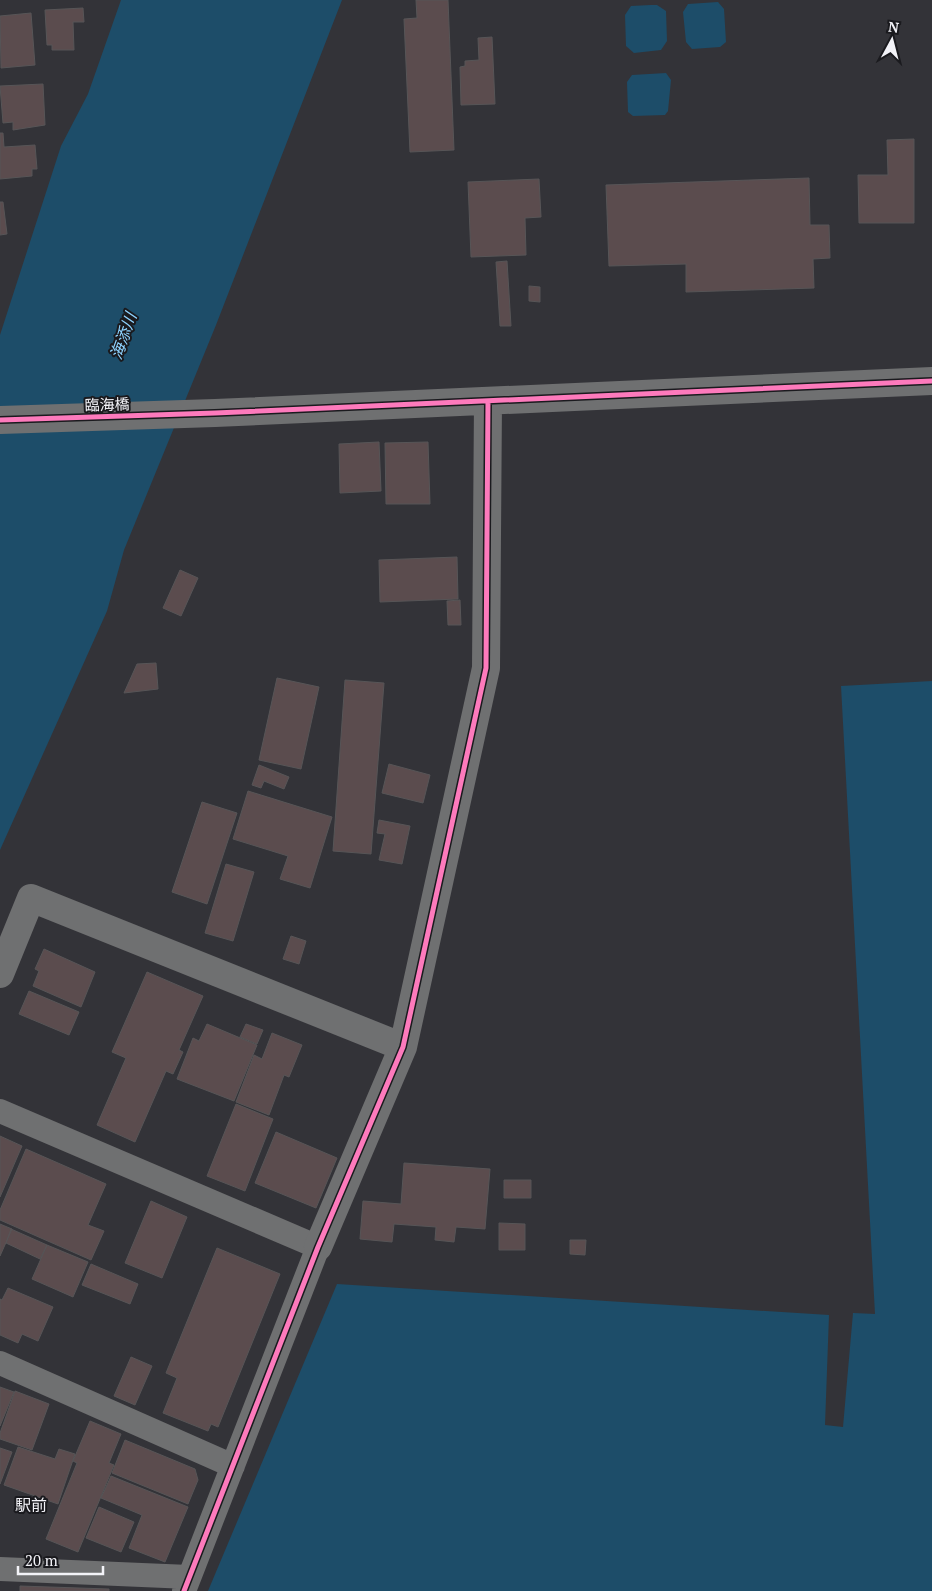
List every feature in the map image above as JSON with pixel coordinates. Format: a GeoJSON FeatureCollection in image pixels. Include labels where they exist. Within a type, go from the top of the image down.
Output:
{"type":"FeatureCollection","features":[{"type":"Feature","properties":{"kind":"street","name":"臨海橋"},"geometry":{"type":"LineString","coordinates":[[0,420],[215,413],[932,381]]}},
{"type":"Feature","properties":{"kind":"street"},"geometry":{"type":"LineString","coordinates":[[0,1569],[186,1584],[318,1247],[403,1047],[486,668],[488,400]]}},
{"type":"Feature","properties":{"kind":"street"},"geometry":{"type":"LineString","coordinates":[[0,974],[31,898],[403,1047]]}},
{"type":"Feature","properties":{"kind":"street"},"geometry":{"type":"LineString","coordinates":[[0,1111],[318,1247]]}},
{"type":"Feature","properties":{"kind":"street"},"geometry":{"type":"LineString","coordinates":[[0,1363],[233,1466]]}},
{"type":"Feature","properties":{"kind":"water","name":"海添川"},"geometry":{"type":"Polygon","coordinates":[[[121,0],[342,0],[216,325],[124,550],[107,611],[0,850],[0,335],[61,146],[88,94],[121,0]]]}},
{"type":"Feature","properties":{"kind":"water"},"geometry":{"type":"Polygon","coordinates":[[[718,2],[724,9],[726,42],[720,47],[692,49],[686,42],[683,12],[688,4],[718,2]]]}},
{"type":"Feature","properties":{"kind":"water"},"geometry":{"type":"Polygon","coordinates":[[[657,5],[666,11],[667,41],[661,50],[634,53],[626,46],[625,15],[631,6],[657,5]]]}},
{"type":"Feature","properties":{"kind":"water"},"geometry":{"type":"Polygon","coordinates":[[[666,73],[671,80],[668,111],[665,115],[633,116],[628,112],[627,82],[632,75],[666,73]]]}},
{"type":"Feature","properties":{"kind":"water"},"geometry":{"type":"Polygon","coordinates":[[[932,681],[932,1591],[208,1591],[337,1284],[829,1315],[825,1425],[843,1427],[853,1313],[875,1314],[841,686],[932,681]]]}},
{"type":"Feature","properties":{"kind":"building"},"geometry":{"type":"Polygon","coordinates":[[[416,0],[448,0],[454,150],[410,152],[404,19],[417,18],[416,0]]]}},
{"type":"Feature","properties":{"kind":"building"},"geometry":{"type":"Polygon","coordinates":[[[83,8],[84,22],[73,22],[74,50],[52,50],[52,45],[47,45],[45,10],[83,8]]]}},
{"type":"Feature","properties":{"kind":"building"},"geometry":{"type":"Polygon","coordinates":[[[31,13],[35,65],[1,68],[0,16],[31,13]]]}},
{"type":"Feature","properties":{"kind":"building"},"geometry":{"type":"Polygon","coordinates":[[[492,37],[495,104],[461,105],[460,67],[465,66],[465,61],[479,60],[478,38],[492,37]]]}},
{"type":"Feature","properties":{"kind":"building"},"geometry":{"type":"Polygon","coordinates":[[[43,84],[45,125],[13,130],[13,122],[3,123],[0,86],[43,84]]]}},
{"type":"Feature","properties":{"kind":"building"},"geometry":{"type":"Polygon","coordinates":[[[0,133],[3,133],[4,147],[35,145],[37,169],[32,169],[32,176],[0,179],[0,133]]]}},
{"type":"Feature","properties":{"kind":"building"},"geometry":{"type":"Polygon","coordinates":[[[914,139],[914,223],[859,223],[858,175],[888,175],[887,140],[914,139]]]}},
{"type":"Feature","properties":{"kind":"building"},"geometry":{"type":"Polygon","coordinates":[[[809,178],[810,225],[829,225],[830,258],[813,259],[814,288],[686,292],[686,264],[609,266],[606,185],[809,178]]]}},
{"type":"Feature","properties":{"kind":"building"},"geometry":{"type":"Polygon","coordinates":[[[539,179],[541,217],[525,218],[526,255],[471,257],[468,182],[539,179]]]}},
{"type":"Feature","properties":{"kind":"building"},"geometry":{"type":"Polygon","coordinates":[[[0,202],[3,202],[7,234],[0,235],[0,202]]]}},
{"type":"Feature","properties":{"kind":"building"},"geometry":{"type":"Polygon","coordinates":[[[507,261],[511,326],[500,326],[496,262],[507,261]]]}},
{"type":"Feature","properties":{"kind":"building"},"geometry":{"type":"Polygon","coordinates":[[[529,286],[540,287],[540,302],[529,301],[529,286]]]}},
{"type":"Feature","properties":{"kind":"building"},"geometry":{"type":"Polygon","coordinates":[[[379,442],[381,491],[340,493],[339,444],[379,442]]]}},
{"type":"Feature","properties":{"kind":"building"},"geometry":{"type":"Polygon","coordinates":[[[428,442],[430,504],[386,504],[385,443],[428,442]]]}},
{"type":"Feature","properties":{"kind":"building"},"geometry":{"type":"Polygon","coordinates":[[[457,557],[458,599],[380,602],[379,560],[457,557]]]}},
{"type":"Feature","properties":{"kind":"building"},"geometry":{"type":"Polygon","coordinates":[[[180,570],[198,578],[181,616],[163,608],[180,570]]]}},
{"type":"Feature","properties":{"kind":"building"},"geometry":{"type":"Polygon","coordinates":[[[460,600],[461,625],[448,625],[447,601],[460,600]]]}},
{"type":"Feature","properties":{"kind":"building"},"geometry":{"type":"Polygon","coordinates":[[[156,663],[158,689],[124,693],[137,664],[156,663]]]}},
{"type":"Feature","properties":{"kind":"building"},"geometry":{"type":"Polygon","coordinates":[[[277,678],[319,687],[301,769],[259,760],[277,678]]]}},
{"type":"Feature","properties":{"kind":"building"},"geometry":{"type":"Polygon","coordinates":[[[345,680],[384,683],[371,854],[333,851],[345,680]]]}},
{"type":"Feature","properties":{"kind":"building"},"geometry":{"type":"Polygon","coordinates":[[[389,764],[430,775],[423,803],[382,793],[389,764]]]}},
{"type":"Feature","properties":{"kind":"building"},"geometry":{"type":"Polygon","coordinates":[[[259,765],[289,777],[284,789],[264,781],[261,788],[252,785],[259,765]]]}},
{"type":"Feature","properties":{"kind":"building"},"geometry":{"type":"Polygon","coordinates":[[[248,791],[332,817],[310,888],[280,879],[288,856],[233,839],[248,791]]]}},
{"type":"Feature","properties":{"kind":"building"},"geometry":{"type":"Polygon","coordinates":[[[202,802],[237,813],[207,904],[172,892],[202,802]]]}},
{"type":"Feature","properties":{"kind":"building"},"geometry":{"type":"Polygon","coordinates":[[[379,820],[410,826],[402,864],[379,860],[385,834],[377,833],[379,820]]]}},
{"type":"Feature","properties":{"kind":"building"},"geometry":{"type":"Polygon","coordinates":[[[226,864],[254,872],[233,941],[205,933],[226,864]]]}},
{"type":"Feature","properties":{"kind":"building"},"geometry":{"type":"Polygon","coordinates":[[[291,936],[306,941],[299,964],[283,959],[291,936]]]}},
{"type":"Feature","properties":{"kind":"building"},"geometry":{"type":"Polygon","coordinates":[[[44,949],[95,972],[81,1007],[33,986],[39,971],[35,969],[44,949]]]}},
{"type":"Feature","properties":{"kind":"building"},"geometry":{"type":"Polygon","coordinates":[[[147,972],[203,996],[179,1050],[183,1052],[173,1074],[166,1071],[135,1142],[97,1125],[126,1058],[112,1052],[147,972]]]}},
{"type":"Feature","properties":{"kind":"building"},"geometry":{"type":"Polygon","coordinates":[[[29,991],[79,1012],[69,1035],[19,1014],[29,991]]]}},
{"type":"Feature","properties":{"kind":"building"},"geometry":{"type":"Polygon","coordinates":[[[207,1024],[257,1045],[234,1101],[177,1079],[193,1038],[199,1041],[207,1024]]]}},
{"type":"Feature","properties":{"kind":"building"},"geometry":{"type":"Polygon","coordinates":[[[246,1024],[263,1030],[257,1044],[240,1037],[246,1024]]]}},
{"type":"Feature","properties":{"kind":"building"},"geometry":{"type":"Polygon","coordinates":[[[272,1033],[302,1045],[289,1077],[284,1075],[269,1115],[236,1102],[254,1055],[262,1059],[272,1033]]]}},
{"type":"Feature","properties":{"kind":"building"},"geometry":{"type":"Polygon","coordinates":[[[236,1104],[273,1119],[245,1191],[207,1176],[236,1104]]]}},
{"type":"Feature","properties":{"kind":"building"},"geometry":{"type":"Polygon","coordinates":[[[276,1132],[337,1158],[316,1208],[255,1183],[276,1132]]]}},
{"type":"Feature","properties":{"kind":"building"},"geometry":{"type":"Polygon","coordinates":[[[0,1136],[22,1146],[0,1197],[0,1136]]]}},
{"type":"Feature","properties":{"kind":"building"},"geometry":{"type":"Polygon","coordinates":[[[26,1149],[106,1184],[88,1225],[104,1231],[91,1260],[0,1220],[0,1210],[26,1149]]]}},
{"type":"Feature","properties":{"kind":"building"},"geometry":{"type":"Polygon","coordinates":[[[404,1163],[490,1169],[485,1229],[456,1227],[454,1242],[435,1240],[436,1227],[394,1224],[392,1242],[360,1239],[363,1201],[401,1204],[404,1163]]]}},
{"type":"Feature","properties":{"kind":"building"},"geometry":{"type":"Polygon","coordinates":[[[504,1180],[531,1180],[531,1198],[504,1198],[504,1180]]]}},
{"type":"Feature","properties":{"kind":"building"},"geometry":{"type":"Polygon","coordinates":[[[151,1201],[187,1217],[162,1278],[125,1263],[151,1201]]]}},
{"type":"Feature","properties":{"kind":"building"},"geometry":{"type":"Polygon","coordinates":[[[499,1223],[525,1224],[525,1250],[499,1250],[499,1223]]]}},
{"type":"Feature","properties":{"kind":"building"},"geometry":{"type":"Polygon","coordinates":[[[0,1224],[12,1229],[0,1256],[0,1224]]]}},
{"type":"Feature","properties":{"kind":"building"},"geometry":{"type":"Polygon","coordinates":[[[11,1229],[47,1245],[40,1259],[6,1243],[11,1229]]]}},
{"type":"Feature","properties":{"kind":"building"},"geometry":{"type":"Polygon","coordinates":[[[570,1240],[586,1240],[585,1255],[570,1254],[570,1240]]]}},
{"type":"Feature","properties":{"kind":"building"},"geometry":{"type":"Polygon","coordinates":[[[47,1245],[88,1262],[73,1297],[32,1279],[47,1245]]]}},
{"type":"Feature","properties":{"kind":"building"},"geometry":{"type":"Polygon","coordinates":[[[217,1248],[280,1274],[218,1427],[211,1424],[208,1431],[163,1413],[177,1378],[166,1373],[217,1248]]]}},
{"type":"Feature","properties":{"kind":"building"},"geometry":{"type":"Polygon","coordinates":[[[91,1264],[138,1284],[130,1304],[82,1285],[91,1264]]]}},
{"type":"Feature","properties":{"kind":"building"},"geometry":{"type":"Polygon","coordinates":[[[8,1288],[53,1307],[38,1341],[22,1334],[18,1343],[0,1335],[0,1299],[2,1300],[8,1288]]]}},
{"type":"Feature","properties":{"kind":"building"},"geometry":{"type":"Polygon","coordinates":[[[131,1357],[152,1366],[135,1405],[114,1396],[131,1357]]]}},
{"type":"Feature","properties":{"kind":"building"},"geometry":{"type":"Polygon","coordinates":[[[0,1387],[14,1392],[0,1426],[0,1387]]]}},
{"type":"Feature","properties":{"kind":"building"},"geometry":{"type":"Polygon","coordinates":[[[15,1391],[49,1404],[32,1450],[0,1439],[0,1433],[15,1391]]]}},
{"type":"Feature","properties":{"kind":"building"},"geometry":{"type":"Polygon","coordinates":[[[90,1421],[121,1434],[109,1463],[114,1465],[78,1552],[46,1539],[77,1463],[73,1461],[90,1421]]]}},
{"type":"Feature","properties":{"kind":"building"},"geometry":{"type":"Polygon","coordinates":[[[125,1440],[195,1469],[198,1480],[188,1504],[112,1473],[125,1440]]]}},
{"type":"Feature","properties":{"kind":"building"},"geometry":{"type":"Polygon","coordinates":[[[18,1447],[55,1459],[59,1449],[75,1454],[58,1504],[4,1485],[18,1447]]]}},
{"type":"Feature","properties":{"kind":"building"},"geometry":{"type":"Polygon","coordinates":[[[0,1448],[12,1452],[0,1484],[0,1448]]]}},
{"type":"Feature","properties":{"kind":"building"},"geometry":{"type":"Polygon","coordinates":[[[111,1476],[188,1507],[165,1562],[129,1548],[142,1515],[101,1498],[111,1476]]]}},
{"type":"Feature","properties":{"kind":"building"},"geometry":{"type":"Polygon","coordinates":[[[99,1507],[134,1522],[121,1552],[86,1538],[99,1507]]]}},
{"type":"Feature","properties":{"kind":"building"},"geometry":{"type":"Polygon","coordinates":[[[20,1586],[109,1589],[109,1591],[20,1591],[20,1586]]]}},
{"type":"Feature","properties":{"kind":"cycle path"},"geometry":{"type":"LineString","coordinates":[[0,420],[215,413],[932,381]]}},
{"type":"Feature","properties":{"kind":"cycle path"},"geometry":{"type":"LineString","coordinates":[[184,1591],[318,1247],[403,1047],[486,668],[488,401]]}},
{"type":"Feature","properties":{"kind":"district","name":"駅前"},"geometry":{"type":"Point","coordinates":[31,1505]}}]}
